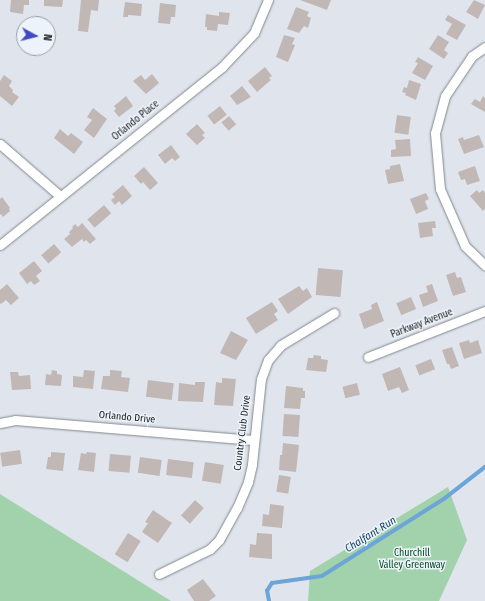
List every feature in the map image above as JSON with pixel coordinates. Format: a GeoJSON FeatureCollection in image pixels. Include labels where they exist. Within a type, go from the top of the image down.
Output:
{"type":"FeatureCollection","features":[{"type":"Feature","properties":{"kind":"street","name":"Orlando Place"},"geometry":{"type":"LineString","coordinates":[[0,245],[222,67],[254,33],[268,0]]}},
{"type":"Feature","properties":{"kind":"street"},"geometry":{"type":"LineString","coordinates":[[485,47],[472,56],[445,96],[435,133],[440,189],[465,246],[485,265]]}},
{"type":"Feature","properties":{"kind":"street"},"geometry":{"type":"LineString","coordinates":[[0,144],[60,196]]}},
{"type":"Feature","properties":{"kind":"street","name":"Parkway Avenue"},"geometry":{"type":"LineString","coordinates":[[368,357],[485,312]]}},
{"type":"Feature","properties":{"kind":"street","name":"Country Club Drive"},"geometry":{"type":"LineString","coordinates":[[159,574],[210,549],[219,540],[237,508],[248,482],[252,464],[253,440],[261,379],[268,360],[281,344],[334,314]]}},
{"type":"Feature","properties":{"kind":"street","name":"Orlando Drive"},"geometry":{"type":"LineString","coordinates":[[0,423],[16,420],[253,440]]}},
{"type":"Feature","properties":{"kind":"green space","name":"Churchill Valley Greenway"},"geometry":{"type":"Polygon","coordinates":[[[448,487],[467,540],[439,601],[308,601],[310,571],[448,487]]]}},
{"type":"Feature","properties":{"kind":"green space"},"geometry":{"type":"Polygon","coordinates":[[[0,494],[171,601],[0,601],[0,494]]]}},
{"type":"Feature","properties":{"kind":"building"},"geometry":{"type":"Polygon","coordinates":[[[11,0],[29,0],[29,5],[24,5],[23,14],[10,12],[11,0]]]}},
{"type":"Feature","properties":{"kind":"building"},"geometry":{"type":"Polygon","coordinates":[[[44,0],[63,0],[62,7],[44,6],[44,0]]]}},
{"type":"Feature","properties":{"kind":"building"},"geometry":{"type":"Polygon","coordinates":[[[81,0],[99,0],[98,11],[91,10],[88,32],[78,31],[81,0]]]}},
{"type":"Feature","properties":{"kind":"building"},"geometry":{"type":"Polygon","coordinates":[[[300,0],[331,0],[327,10],[300,0]]]}},
{"type":"Feature","properties":{"kind":"building"},"geometry":{"type":"Polygon","coordinates":[[[474,0],[485,5],[478,19],[466,12],[474,0]]]}},
{"type":"Feature","properties":{"kind":"building"},"geometry":{"type":"Polygon","coordinates":[[[125,2],[142,4],[141,16],[128,15],[128,17],[123,17],[125,2]]]}},
{"type":"Feature","properties":{"kind":"building"},"geometry":{"type":"Polygon","coordinates":[[[160,3],[176,5],[175,17],[171,17],[170,24],[158,23],[160,3]]]}},
{"type":"Feature","properties":{"kind":"building"},"geometry":{"type":"Polygon","coordinates":[[[296,7],[309,12],[307,16],[311,18],[308,28],[304,26],[299,33],[287,29],[296,7]]]}},
{"type":"Feature","properties":{"kind":"building"},"geometry":{"type":"Polygon","coordinates":[[[219,12],[230,13],[228,25],[218,24],[217,31],[207,30],[207,27],[205,27],[206,14],[219,16],[219,12]]]}},
{"type":"Feature","properties":{"kind":"building"},"geometry":{"type":"Polygon","coordinates":[[[448,15],[466,25],[457,40],[446,34],[452,24],[445,20],[448,15]]]}},
{"type":"Feature","properties":{"kind":"building"},"geometry":{"type":"Polygon","coordinates":[[[284,35],[295,38],[292,44],[295,45],[288,62],[276,57],[284,35]]]}},
{"type":"Feature","properties":{"kind":"building"},"geometry":{"type":"Polygon","coordinates":[[[438,35],[449,42],[444,50],[448,53],[444,59],[429,49],[438,35]]]}},
{"type":"Feature","properties":{"kind":"building"},"geometry":{"type":"Polygon","coordinates":[[[418,57],[433,66],[425,80],[412,73],[418,63],[415,62],[418,57]]]}},
{"type":"Feature","properties":{"kind":"building"},"geometry":{"type":"Polygon","coordinates":[[[265,67],[272,76],[269,78],[271,80],[257,92],[248,81],[265,67]]]}},
{"type":"Feature","properties":{"kind":"building"},"geometry":{"type":"Polygon","coordinates":[[[152,74],[159,83],[146,94],[133,81],[141,75],[145,80],[152,74]]]}},
{"type":"Feature","properties":{"kind":"building"},"geometry":{"type":"Polygon","coordinates":[[[4,75],[12,81],[9,86],[13,90],[12,92],[19,97],[12,106],[0,96],[0,81],[4,75]]]}},
{"type":"Feature","properties":{"kind":"building"},"geometry":{"type":"Polygon","coordinates":[[[409,80],[421,84],[416,100],[402,92],[404,87],[407,88],[409,80]]]}},
{"type":"Feature","properties":{"kind":"building"},"geometry":{"type":"Polygon","coordinates":[[[242,86],[251,97],[237,105],[230,96],[242,86]]]}},
{"type":"Feature","properties":{"kind":"building"},"geometry":{"type":"Polygon","coordinates":[[[126,96],[133,106],[119,117],[114,111],[116,109],[114,106],[126,96]]]}},
{"type":"Feature","properties":{"kind":"building"},"geometry":{"type":"Polygon","coordinates":[[[483,96],[485,98],[485,112],[471,104],[475,99],[480,102],[483,96]]]}},
{"type":"Feature","properties":{"kind":"building"},"geometry":{"type":"Polygon","coordinates":[[[220,106],[227,115],[214,125],[207,116],[220,106]]]}},
{"type":"Feature","properties":{"kind":"building"},"geometry":{"type":"Polygon","coordinates":[[[93,108],[107,119],[94,138],[84,130],[92,120],[87,117],[93,108]]]}},
{"type":"Feature","properties":{"kind":"building"},"geometry":{"type":"Polygon","coordinates":[[[397,115],[411,117],[408,135],[394,133],[397,115]]]}},
{"type":"Feature","properties":{"kind":"building"},"geometry":{"type":"Polygon","coordinates":[[[229,116],[236,124],[229,131],[221,123],[229,116]]]}},
{"type":"Feature","properties":{"kind":"building"},"geometry":{"type":"Polygon","coordinates":[[[197,124],[205,133],[202,135],[205,138],[197,145],[186,134],[197,124]]]}},
{"type":"Feature","properties":{"kind":"building"},"geometry":{"type":"Polygon","coordinates":[[[60,129],[68,136],[71,133],[83,142],[74,154],[54,138],[60,129]]]}},
{"type":"Feature","properties":{"kind":"building"},"geometry":{"type":"Polygon","coordinates":[[[479,135],[484,147],[464,154],[458,139],[463,137],[464,140],[479,135]]]}},
{"type":"Feature","properties":{"kind":"building"},"geometry":{"type":"Polygon","coordinates":[[[410,139],[411,156],[391,157],[391,150],[396,149],[395,140],[410,139]]]}},
{"type":"Feature","properties":{"kind":"building"},"geometry":{"type":"Polygon","coordinates":[[[171,145],[180,157],[175,161],[172,158],[165,164],[158,155],[171,145]]]}},
{"type":"Feature","properties":{"kind":"building"},"geometry":{"type":"Polygon","coordinates":[[[400,164],[404,181],[388,184],[385,170],[390,169],[390,166],[400,164]]]}},
{"type":"Feature","properties":{"kind":"building"},"geometry":{"type":"Polygon","coordinates":[[[475,166],[480,181],[467,185],[465,179],[461,180],[458,172],[475,166]]]}},
{"type":"Feature","properties":{"kind":"building"},"geometry":{"type":"Polygon","coordinates":[[[144,167],[158,183],[150,190],[143,182],[141,184],[134,176],[144,167]]]}},
{"type":"Feature","properties":{"kind":"building"},"geometry":{"type":"Polygon","coordinates":[[[123,185],[132,196],[122,205],[119,201],[115,205],[111,200],[115,197],[112,194],[123,185]]]}},
{"type":"Feature","properties":{"kind":"building"},"geometry":{"type":"Polygon","coordinates":[[[477,190],[479,193],[483,190],[485,193],[485,209],[483,211],[470,196],[477,190]]]}},
{"type":"Feature","properties":{"kind":"building"},"geometry":{"type":"Polygon","coordinates":[[[426,193],[429,199],[425,201],[428,209],[416,214],[410,199],[426,193]]]}},
{"type":"Feature","properties":{"kind":"building"},"geometry":{"type":"Polygon","coordinates":[[[2,197],[10,208],[10,211],[3,217],[1,214],[0,215],[0,199],[2,197]]]}},
{"type":"Feature","properties":{"kind":"building"},"geometry":{"type":"Polygon","coordinates":[[[104,205],[111,213],[95,228],[87,219],[104,205]]]}},
{"type":"Feature","properties":{"kind":"building"},"geometry":{"type":"Polygon","coordinates":[[[435,221],[436,228],[432,228],[433,236],[420,238],[418,223],[435,221]]]}},
{"type":"Feature","properties":{"kind":"building"},"geometry":{"type":"Polygon","coordinates":[[[82,223],[96,239],[90,244],[86,240],[84,242],[82,239],[72,247],[64,239],[70,234],[69,232],[75,224],[78,227],[82,223]]]}},
{"type":"Feature","properties":{"kind":"building"},"geometry":{"type":"Polygon","coordinates":[[[54,244],[61,252],[48,263],[41,255],[54,244]]]}},
{"type":"Feature","properties":{"kind":"building"},"geometry":{"type":"Polygon","coordinates":[[[34,261],[42,271],[36,276],[40,281],[34,285],[31,281],[27,284],[19,273],[34,261]]]}},
{"type":"Feature","properties":{"kind":"building"},"geometry":{"type":"Polygon","coordinates":[[[318,268],[343,270],[341,297],[316,295],[318,268]]]}},
{"type":"Feature","properties":{"kind":"building"},"geometry":{"type":"Polygon","coordinates":[[[455,272],[457,278],[461,277],[466,292],[453,296],[446,275],[455,272]]]}},
{"type":"Feature","properties":{"kind":"building"},"geometry":{"type":"Polygon","coordinates":[[[7,284],[19,298],[11,305],[6,300],[1,304],[0,303],[0,290],[7,284]]]}},
{"type":"Feature","properties":{"kind":"building"},"geometry":{"type":"Polygon","coordinates":[[[432,284],[438,301],[423,307],[419,295],[428,292],[426,286],[432,284]]]}},
{"type":"Feature","properties":{"kind":"building"},"geometry":{"type":"Polygon","coordinates":[[[299,286],[303,291],[307,288],[312,297],[288,314],[278,299],[299,286]]]}},
{"type":"Feature","properties":{"kind":"building"},"geometry":{"type":"Polygon","coordinates":[[[411,297],[416,309],[401,315],[396,303],[411,297]]]}},
{"type":"Feature","properties":{"kind":"building"},"geometry":{"type":"Polygon","coordinates":[[[272,302],[278,311],[274,314],[278,320],[256,334],[246,318],[272,302]]]}},
{"type":"Feature","properties":{"kind":"building"},"geometry":{"type":"Polygon","coordinates":[[[377,302],[384,321],[364,329],[359,314],[372,309],[371,305],[377,302]]]}},
{"type":"Feature","properties":{"kind":"building"},"geometry":{"type":"Polygon","coordinates":[[[231,331],[248,340],[236,360],[220,353],[231,331]]]}},
{"type":"Feature","properties":{"kind":"building"},"geometry":{"type":"Polygon","coordinates":[[[469,340],[470,343],[478,340],[482,353],[464,359],[459,343],[469,340]]]}},
{"type":"Feature","properties":{"kind":"building"},"geometry":{"type":"Polygon","coordinates":[[[452,347],[459,366],[451,369],[449,364],[447,364],[442,350],[452,347]]]}},
{"type":"Feature","properties":{"kind":"building"},"geometry":{"type":"Polygon","coordinates":[[[314,355],[321,356],[321,359],[328,360],[326,372],[306,370],[308,358],[313,358],[314,355]]]}},
{"type":"Feature","properties":{"kind":"building"},"geometry":{"type":"Polygon","coordinates":[[[431,359],[435,369],[419,376],[415,365],[431,359]]]}},
{"type":"Feature","properties":{"kind":"building"},"geometry":{"type":"Polygon","coordinates":[[[400,367],[409,390],[402,393],[399,387],[388,391],[382,374],[400,367]]]}},
{"type":"Feature","properties":{"kind":"building"},"geometry":{"type":"Polygon","coordinates":[[[52,370],[57,371],[57,374],[62,375],[61,386],[45,385],[46,374],[51,375],[52,370]]]}},
{"type":"Feature","properties":{"kind":"building"},"geometry":{"type":"Polygon","coordinates":[[[84,370],[95,371],[93,389],[73,387],[73,376],[83,377],[84,370]]]}},
{"type":"Feature","properties":{"kind":"building"},"geometry":{"type":"Polygon","coordinates":[[[110,370],[122,371],[121,377],[130,378],[128,392],[101,389],[103,376],[110,376],[110,370]]]}},
{"type":"Feature","properties":{"kind":"building"},"geometry":{"type":"Polygon","coordinates":[[[10,372],[18,372],[19,376],[30,375],[31,389],[12,390],[10,372]]]}},
{"type":"Feature","properties":{"kind":"building"},"geometry":{"type":"Polygon","coordinates":[[[222,378],[236,379],[233,406],[214,405],[216,382],[222,383],[222,378]]]}},
{"type":"Feature","properties":{"kind":"building"},"geometry":{"type":"Polygon","coordinates":[[[148,380],[174,383],[172,400],[146,397],[148,380]]]}},
{"type":"Feature","properties":{"kind":"building"},"geometry":{"type":"Polygon","coordinates":[[[195,382],[205,382],[203,402],[178,401],[179,383],[195,385],[195,382]]]}},
{"type":"Feature","properties":{"kind":"building"},"geometry":{"type":"Polygon","coordinates":[[[357,383],[360,395],[345,398],[342,387],[357,383]]]}},
{"type":"Feature","properties":{"kind":"building"},"geometry":{"type":"Polygon","coordinates":[[[286,386],[303,388],[303,391],[305,391],[305,398],[301,398],[300,409],[284,408],[286,386]]]}},
{"type":"Feature","properties":{"kind":"building"},"geometry":{"type":"Polygon","coordinates":[[[284,414],[300,415],[298,437],[282,436],[284,414]]]}},
{"type":"Feature","properties":{"kind":"building"},"geometry":{"type":"Polygon","coordinates":[[[283,443],[299,445],[296,472],[279,470],[280,455],[282,455],[283,443]]]}},
{"type":"Feature","properties":{"kind":"building"},"geometry":{"type":"Polygon","coordinates":[[[20,450],[22,464],[2,467],[0,453],[20,450]]]}},
{"type":"Feature","properties":{"kind":"building"},"geometry":{"type":"Polygon","coordinates":[[[51,452],[65,453],[63,471],[46,469],[48,457],[51,457],[51,452]]]}},
{"type":"Feature","properties":{"kind":"building"},"geometry":{"type":"Polygon","coordinates":[[[87,452],[96,453],[94,472],[78,470],[81,453],[86,454],[87,452]]]}},
{"type":"Feature","properties":{"kind":"building"},"geometry":{"type":"Polygon","coordinates":[[[110,454],[131,456],[129,473],[109,471],[110,454]]]}},
{"type":"Feature","properties":{"kind":"building"},"geometry":{"type":"Polygon","coordinates":[[[140,457],[162,460],[160,476],[138,473],[140,457]]]}},
{"type":"Feature","properties":{"kind":"building"},"geometry":{"type":"Polygon","coordinates":[[[168,459],[194,462],[192,478],[166,475],[168,459]]]}},
{"type":"Feature","properties":{"kind":"building"},"geometry":{"type":"Polygon","coordinates":[[[205,462],[224,465],[221,484],[202,481],[205,462]]]}},
{"type":"Feature","properties":{"kind":"building"},"geometry":{"type":"Polygon","coordinates":[[[279,475],[291,477],[288,494],[276,492],[279,475]]]}},
{"type":"Feature","properties":{"kind":"building"},"geometry":{"type":"Polygon","coordinates":[[[195,500],[204,508],[190,524],[181,516],[195,500]]]}},
{"type":"Feature","properties":{"kind":"building"},"geometry":{"type":"Polygon","coordinates":[[[270,504],[284,506],[282,528],[262,526],[263,514],[269,515],[270,504]]]}},
{"type":"Feature","properties":{"kind":"building"},"geometry":{"type":"Polygon","coordinates":[[[153,510],[172,523],[158,543],[142,532],[148,523],[145,522],[153,510]]]}},
{"type":"Feature","properties":{"kind":"building"},"geometry":{"type":"Polygon","coordinates":[[[128,533],[141,541],[127,562],[115,554],[128,533]]]}},
{"type":"Feature","properties":{"kind":"building"},"geometry":{"type":"Polygon","coordinates":[[[257,533],[272,534],[272,559],[249,557],[250,544],[256,545],[257,533]]]}},
{"type":"Feature","properties":{"kind":"building"},"geometry":{"type":"Polygon","coordinates":[[[203,579],[216,596],[209,601],[194,601],[187,590],[203,579]]]}},
{"type":"Feature","properties":{"kind":"waterway","name":"Chalfant Run"},"geometry":{"type":"LineString","coordinates":[[269,601],[267,591],[272,583],[322,576],[444,499],[485,467]]}}]}
